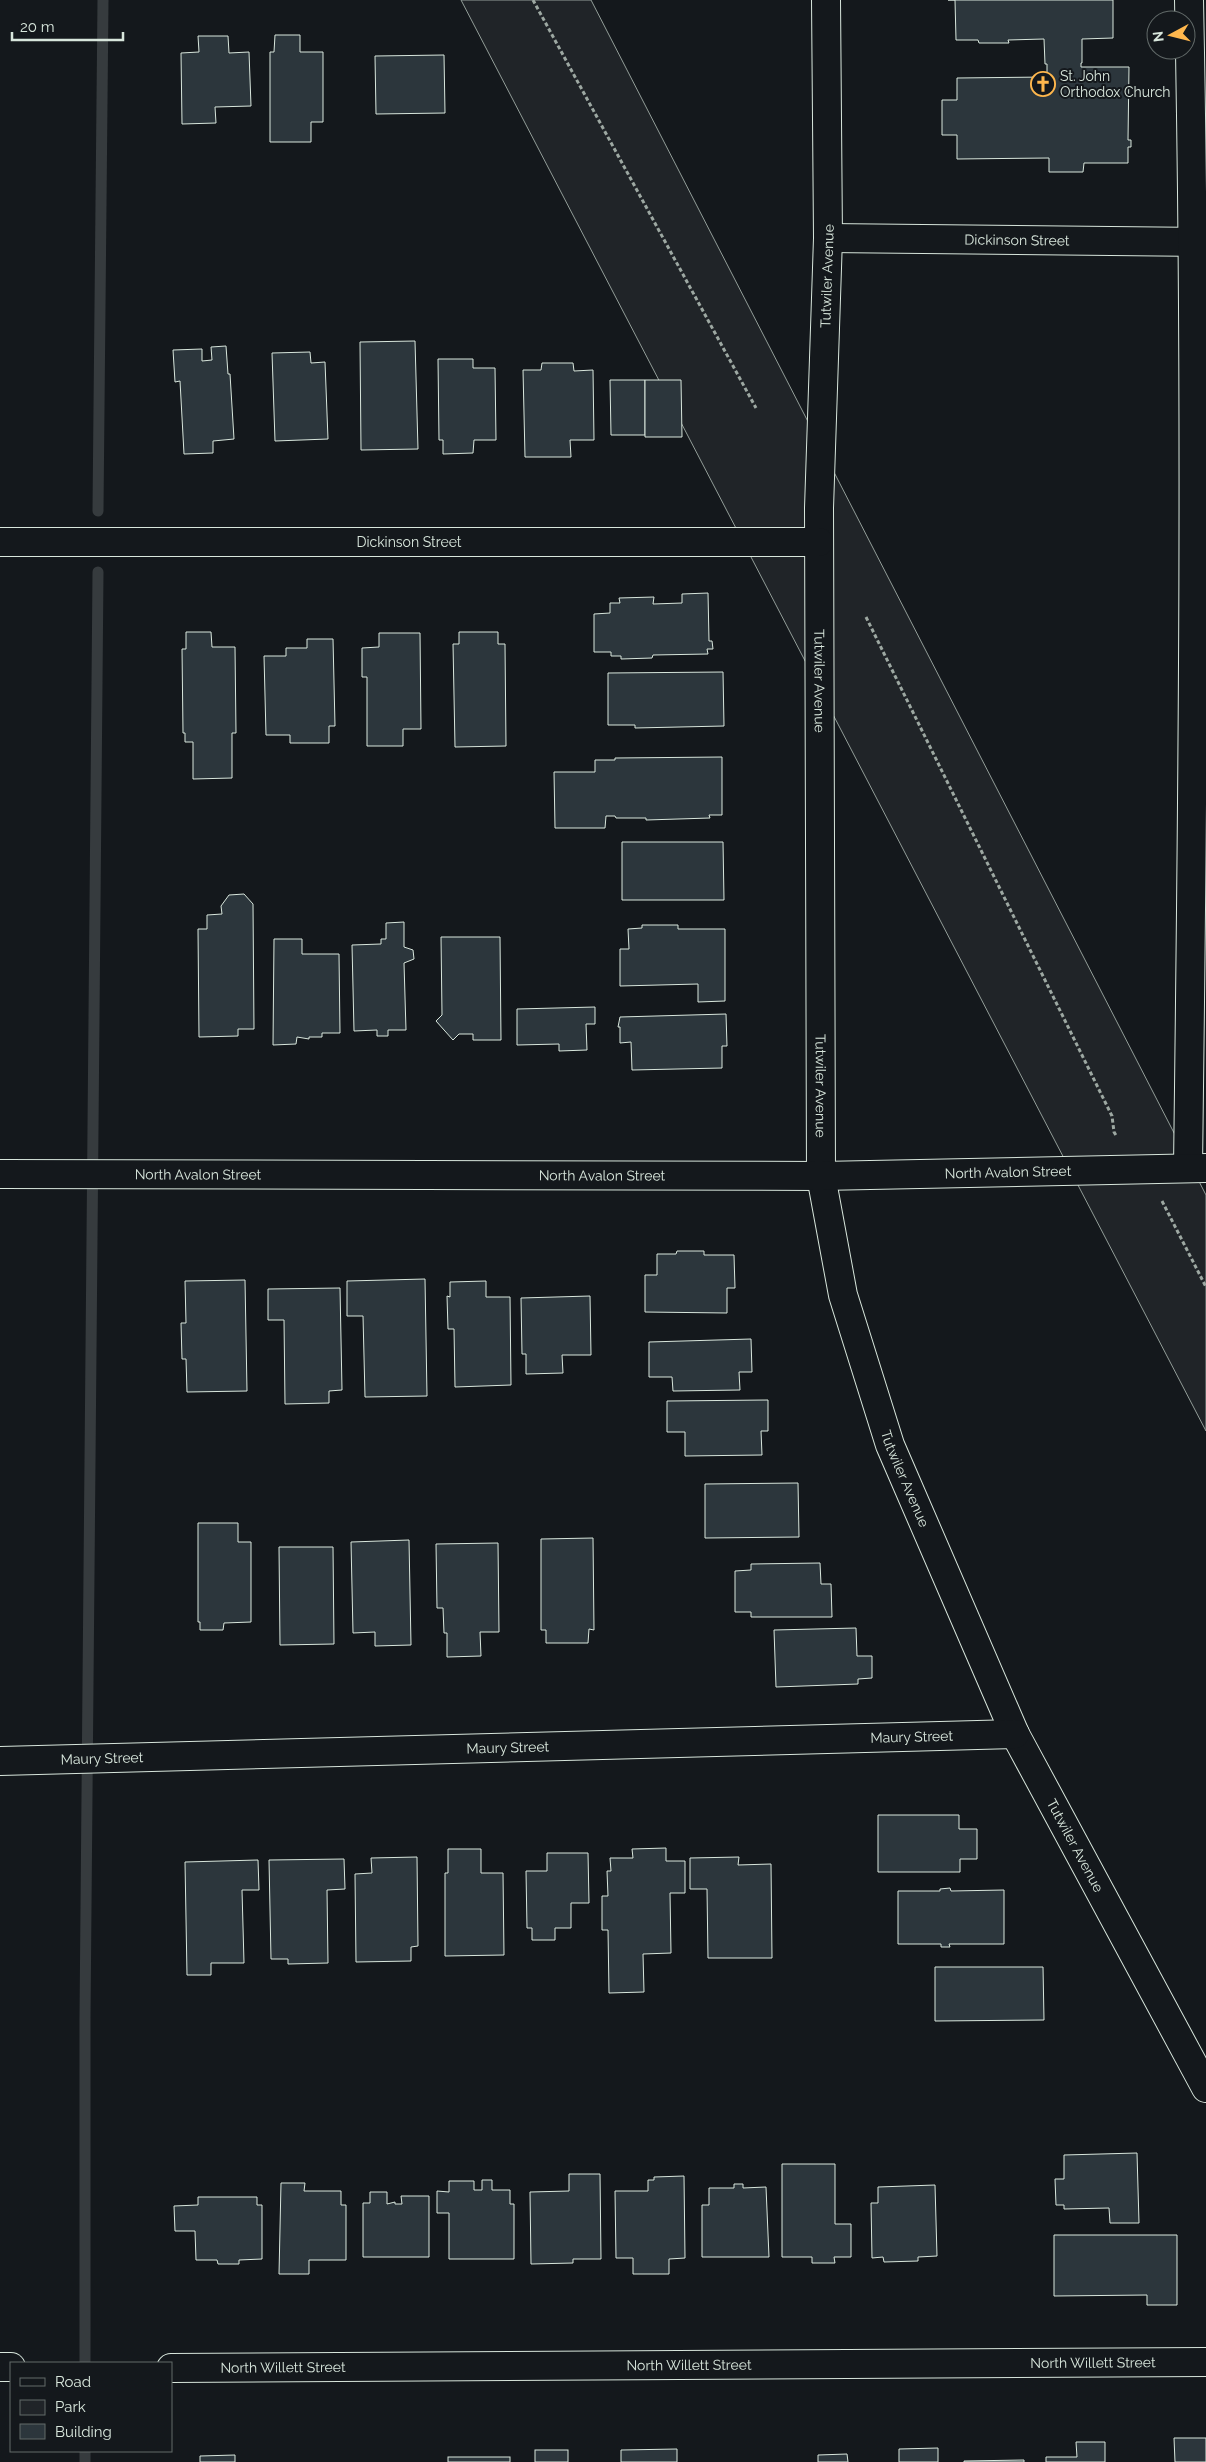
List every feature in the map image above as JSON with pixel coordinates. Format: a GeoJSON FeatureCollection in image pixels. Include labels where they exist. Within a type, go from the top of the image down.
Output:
{"type":"FeatureCollection","features":[{"type":"Feature","properties":{"kind":"street","name":"Tutwiler Avenue"},"geometry":{"type":"LineString","coordinates":[[826,0],[828,238],[819,542],[821,1176],[844,1295],[890,1445],[1015,1734],[1206,2088]]}},
{"type":"Feature","properties":{"kind":"street"},"geometry":{"type":"LineString","coordinates":[[1189,0],[1200,242],[1192,791],[1197,1168]]}},
{"type":"Feature","properties":{"kind":"street","name":"Dickinson Street"},"geometry":{"type":"LineString","coordinates":[[828,238],[1200,242]]}},
{"type":"Feature","properties":{"kind":"street","name":"Dickinson Street"},"geometry":{"type":"LineString","coordinates":[[0,542],[819,542]]}},
{"type":"Feature","properties":{"kind":"street","name":"North Avalon Street"},"geometry":{"type":"LineString","coordinates":[[0,1174],[821,1176],[1197,1168]]}},
{"type":"Feature","properties":{"kind":"street","name":"Maury Street"},"geometry":{"type":"LineString","coordinates":[[0,1761],[104,1760],[1015,1734]]}},
{"type":"Feature","properties":{"kind":"street","name":"North Willett Street"},"geometry":{"type":"LineString","coordinates":[[172,2368],[1206,2362]]}},
{"type":"Feature","properties":{"kind":"path"},"geometry":{"type":"LineString","coordinates":[[533,0],[756,408]]}},
{"type":"Feature","properties":{"kind":"path"},"geometry":{"type":"LineString","coordinates":[[866,617],[1112,1116],[1114,1132]]}},
{"type":"Feature","properties":{"kind":"path"},"geometry":{"type":"LineString","coordinates":[[1160,1197],[1206,1287]]}},
{"type":"Feature","properties":{"kind":"green space"},"geometry":{"type":"Polygon","coordinates":[[[461,0],[591,0],[1206,1195],[1206,1431],[461,0]]]}},
{"type":"Feature","properties":{"kind":"building","name":"St. John Orthodox Church"},"geometry":{"type":"Polygon","coordinates":[[[955,0],[1113,0],[1113,38],[1082,39],[1081,67],[1129,67],[1128,140],[1131,140],[1131,147],[1128,147],[1128,163],[1084,163],[1083,172],[1049,172],[1049,158],[957,159],[957,135],[942,135],[942,100],[957,100],[957,78],[1047,77],[1047,64],[1045,64],[1044,39],[1008,40],[1009,43],[979,43],[978,40],[956,40],[955,0]]]}},
{"type":"Feature","properties":{"kind":"building"},"geometry":{"type":"Polygon","coordinates":[[[275,35],[300,35],[300,52],[323,52],[323,122],[311,122],[311,142],[270,142],[270,52],[274,52],[275,35]]]}},
{"type":"Feature","properties":{"kind":"building"},"geometry":{"type":"Polygon","coordinates":[[[198,36],[228,36],[229,53],[249,52],[251,106],[215,107],[216,123],[182,124],[181,53],[199,52],[198,36]]]}},
{"type":"Feature","properties":{"kind":"building"},"geometry":{"type":"Polygon","coordinates":[[[444,55],[445,113],[376,114],[375,56],[444,55]]]}},
{"type":"Feature","properties":{"kind":"building"},"geometry":{"type":"Polygon","coordinates":[[[415,341],[418,449],[361,450],[360,342],[415,341]]]}},
{"type":"Feature","properties":{"kind":"building"},"geometry":{"type":"Polygon","coordinates":[[[226,346],[228,374],[230,374],[234,439],[213,441],[213,453],[184,454],[180,381],[175,382],[173,350],[202,349],[202,361],[212,360],[211,347],[226,346]]]}},
{"type":"Feature","properties":{"kind":"building"},"geometry":{"type":"Polygon","coordinates":[[[310,352],[311,363],[325,362],[328,439],[275,441],[272,353],[310,352]]]}},
{"type":"Feature","properties":{"kind":"building"},"geometry":{"type":"Polygon","coordinates":[[[438,359],[473,359],[473,368],[495,368],[496,440],[474,440],[473,453],[443,454],[443,440],[439,440],[438,359]]]}},
{"type":"Feature","properties":{"kind":"building"},"geometry":{"type":"Polygon","coordinates":[[[542,363],[573,363],[574,371],[593,370],[594,440],[570,440],[571,457],[525,457],[523,370],[541,370],[542,363]]]}},
{"type":"Feature","properties":{"kind":"building"},"geometry":{"type":"Polygon","coordinates":[[[610,380],[645,380],[645,435],[611,435],[610,380]]]}},
{"type":"Feature","properties":{"kind":"building"},"geometry":{"type":"Polygon","coordinates":[[[645,380],[681,380],[682,437],[645,437],[645,380]]]}},
{"type":"Feature","properties":{"kind":"building"},"geometry":{"type":"Polygon","coordinates":[[[708,593],[709,641],[712,641],[713,649],[707,649],[708,654],[653,655],[652,658],[621,659],[621,656],[611,656],[611,652],[594,652],[594,614],[610,613],[610,603],[620,603],[619,598],[654,597],[653,604],[682,603],[682,594],[708,593]]]}},
{"type":"Feature","properties":{"kind":"building"},"geometry":{"type":"Polygon","coordinates":[[[186,632],[211,632],[212,647],[235,647],[236,733],[232,733],[232,778],[193,779],[193,742],[185,742],[185,733],[183,733],[182,649],[186,649],[186,632]]]}},
{"type":"Feature","properties":{"kind":"building"},"geometry":{"type":"Polygon","coordinates":[[[459,632],[498,632],[498,644],[505,644],[506,746],[455,747],[453,644],[459,644],[459,632]]]}},
{"type":"Feature","properties":{"kind":"building"},"geometry":{"type":"Polygon","coordinates":[[[379,633],[420,633],[421,729],[403,729],[403,746],[367,746],[367,677],[362,677],[362,648],[379,647],[379,633]]]}},
{"type":"Feature","properties":{"kind":"building"},"geometry":{"type":"Polygon","coordinates":[[[307,639],[333,639],[335,726],[329,726],[329,743],[290,743],[290,735],[266,735],[264,656],[286,656],[286,648],[307,648],[307,639]]]}},
{"type":"Feature","properties":{"kind":"building"},"geometry":{"type":"Polygon","coordinates":[[[723,672],[724,726],[635,728],[635,725],[608,725],[608,673],[723,672]]]}},
{"type":"Feature","properties":{"kind":"building"},"geometry":{"type":"Polygon","coordinates":[[[722,757],[722,815],[709,815],[710,818],[646,820],[646,818],[606,816],[605,828],[555,828],[554,772],[595,772],[595,760],[615,760],[615,758],[722,757]]]}},
{"type":"Feature","properties":{"kind":"building"},"geometry":{"type":"Polygon","coordinates":[[[622,842],[723,842],[724,900],[622,900],[622,842]]]}},
{"type":"Feature","properties":{"kind":"building"},"geometry":{"type":"Polygon","coordinates":[[[244,894],[253,904],[254,1029],[238,1029],[238,1036],[199,1037],[198,929],[207,929],[207,915],[222,914],[221,906],[229,895],[244,894]]]}},
{"type":"Feature","properties":{"kind":"building"},"geometry":{"type":"Polygon","coordinates":[[[404,922],[404,947],[413,950],[414,959],[404,963],[406,1030],[388,1030],[388,1036],[377,1036],[377,1030],[354,1031],[352,945],[381,944],[381,939],[386,939],[386,923],[404,922]]]}},
{"type":"Feature","properties":{"kind":"building"},"geometry":{"type":"Polygon","coordinates":[[[642,925],[678,925],[678,929],[725,929],[725,1001],[698,1002],[698,984],[620,986],[620,949],[629,949],[628,929],[642,928],[642,925]]]}},
{"type":"Feature","properties":{"kind":"building"},"geometry":{"type":"Polygon","coordinates":[[[441,937],[500,937],[501,1040],[473,1040],[473,1034],[459,1034],[453,1040],[436,1021],[442,1015],[441,937]]]}},
{"type":"Feature","properties":{"kind":"building"},"geometry":{"type":"Polygon","coordinates":[[[274,939],[302,939],[302,954],[339,954],[340,1033],[322,1033],[322,1037],[309,1037],[309,1039],[297,1037],[296,1044],[273,1045],[274,939]]]}},
{"type":"Feature","properties":{"kind":"building"},"geometry":{"type":"Polygon","coordinates":[[[595,1007],[595,1024],[586,1024],[587,1050],[559,1051],[559,1044],[517,1045],[517,1009],[595,1007]]]}},
{"type":"Feature","properties":{"kind":"building"},"geometry":{"type":"Polygon","coordinates":[[[726,1014],[727,1046],[722,1046],[722,1068],[632,1070],[631,1042],[620,1043],[620,1027],[618,1027],[620,1017],[726,1014]]]}},
{"type":"Feature","properties":{"kind":"building"},"geometry":{"type":"Polygon","coordinates":[[[677,1251],[704,1251],[704,1255],[734,1255],[735,1288],[727,1288],[727,1313],[645,1312],[645,1275],[657,1275],[657,1254],[676,1254],[677,1251]]]}},
{"type":"Feature","properties":{"kind":"building"},"geometry":{"type":"Polygon","coordinates":[[[425,1279],[427,1396],[365,1397],[363,1316],[347,1316],[347,1281],[425,1279]]]}},
{"type":"Feature","properties":{"kind":"building"},"geometry":{"type":"Polygon","coordinates":[[[245,1280],[247,1391],[187,1392],[186,1359],[182,1359],[181,1323],[186,1323],[185,1281],[245,1280]]]}},
{"type":"Feature","properties":{"kind":"building"},"geometry":{"type":"Polygon","coordinates":[[[486,1281],[486,1297],[510,1297],[511,1385],[455,1387],[454,1329],[448,1329],[447,1296],[450,1297],[450,1282],[486,1281]]]}},
{"type":"Feature","properties":{"kind":"building"},"geometry":{"type":"Polygon","coordinates":[[[340,1288],[342,1390],[329,1391],[329,1403],[285,1404],[284,1320],[268,1320],[268,1289],[340,1288]]]}},
{"type":"Feature","properties":{"kind":"building"},"geometry":{"type":"Polygon","coordinates":[[[590,1296],[591,1355],[562,1355],[563,1373],[526,1374],[526,1354],[522,1354],[521,1298],[590,1296]]]}},
{"type":"Feature","properties":{"kind":"building"},"geometry":{"type":"Polygon","coordinates":[[[751,1339],[752,1372],[739,1372],[740,1390],[673,1391],[672,1377],[649,1377],[649,1342],[751,1339]]]}},
{"type":"Feature","properties":{"kind":"building"},"geometry":{"type":"Polygon","coordinates":[[[768,1400],[768,1431],[761,1431],[762,1455],[685,1456],[685,1432],[667,1432],[667,1401],[768,1400]]]}},
{"type":"Feature","properties":{"kind":"building"},"geometry":{"type":"Polygon","coordinates":[[[798,1483],[799,1537],[705,1538],[705,1484],[798,1483]]]}},
{"type":"Feature","properties":{"kind":"building"},"geometry":{"type":"Polygon","coordinates":[[[198,1523],[238,1523],[238,1542],[251,1542],[251,1622],[224,1623],[223,1630],[200,1630],[200,1622],[198,1622],[198,1523]]]}},
{"type":"Feature","properties":{"kind":"building"},"geometry":{"type":"Polygon","coordinates":[[[593,1538],[594,1630],[589,1629],[588,1643],[546,1643],[546,1630],[541,1630],[541,1539],[593,1538]]]}},
{"type":"Feature","properties":{"kind":"building"},"geometry":{"type":"Polygon","coordinates":[[[409,1540],[411,1645],[375,1646],[375,1632],[353,1633],[351,1542],[409,1540]]]}},
{"type":"Feature","properties":{"kind":"building"},"geometry":{"type":"Polygon","coordinates":[[[498,1543],[499,1632],[480,1632],[481,1656],[447,1657],[447,1633],[444,1633],[443,1608],[437,1608],[436,1544],[498,1543]]]}},
{"type":"Feature","properties":{"kind":"building"},"geometry":{"type":"Polygon","coordinates":[[[279,1547],[333,1547],[334,1644],[280,1645],[279,1547]]]}},
{"type":"Feature","properties":{"kind":"building"},"geometry":{"type":"Polygon","coordinates":[[[820,1563],[821,1584],[831,1584],[832,1617],[751,1617],[751,1612],[735,1612],[735,1571],[751,1570],[751,1564],[820,1563]]]}},
{"type":"Feature","properties":{"kind":"building"},"geometry":{"type":"Polygon","coordinates":[[[856,1628],[857,1656],[872,1656],[872,1678],[858,1679],[858,1684],[776,1687],[774,1630],[856,1628]]]}},
{"type":"Feature","properties":{"kind":"building"},"geometry":{"type":"Polygon","coordinates":[[[878,1815],[959,1815],[959,1829],[977,1829],[977,1859],[960,1859],[960,1872],[878,1872],[878,1815]]]}},
{"type":"Feature","properties":{"kind":"building"},"geometry":{"type":"Polygon","coordinates":[[[666,1848],[666,1861],[685,1861],[685,1893],[670,1893],[671,1953],[643,1954],[644,1992],[609,1993],[608,1930],[602,1930],[602,1896],[608,1896],[607,1871],[611,1871],[610,1858],[633,1858],[632,1849],[666,1848]]]}},
{"type":"Feature","properties":{"kind":"building"},"geometry":{"type":"Polygon","coordinates":[[[448,1849],[481,1849],[481,1873],[503,1873],[504,1955],[445,1956],[445,1873],[448,1873],[448,1849]]]}},
{"type":"Feature","properties":{"kind":"building"},"geometry":{"type":"Polygon","coordinates":[[[547,1853],[588,1853],[589,1903],[571,1903],[571,1928],[555,1928],[555,1940],[532,1940],[532,1928],[527,1928],[526,1871],[547,1871],[547,1853]]]}},
{"type":"Feature","properties":{"kind":"building"},"geometry":{"type":"Polygon","coordinates":[[[417,1857],[418,1946],[411,1947],[411,1961],[356,1962],[355,1874],[372,1873],[371,1858],[417,1857]]]}},
{"type":"Feature","properties":{"kind":"building"},"geometry":{"type":"Polygon","coordinates":[[[739,1857],[738,1865],[771,1864],[772,1958],[708,1958],[707,1889],[690,1889],[690,1858],[739,1857]]]}},
{"type":"Feature","properties":{"kind":"building"},"geometry":{"type":"Polygon","coordinates":[[[344,1859],[345,1889],[327,1890],[328,1963],[288,1964],[288,1959],[271,1959],[269,1860],[344,1859]]]}},
{"type":"Feature","properties":{"kind":"building"},"geometry":{"type":"Polygon","coordinates":[[[258,1860],[259,1890],[242,1890],[244,1963],[211,1963],[211,1975],[187,1975],[185,1862],[258,1860]]]}},
{"type":"Feature","properties":{"kind":"building"},"geometry":{"type":"Polygon","coordinates":[[[950,1888],[951,1891],[1004,1890],[1004,1944],[949,1944],[950,1947],[941,1947],[941,1944],[898,1944],[898,1891],[940,1891],[940,1889],[950,1888]]]}},
{"type":"Feature","properties":{"kind":"building"},"geometry":{"type":"Polygon","coordinates":[[[935,1967],[1043,1967],[1044,2020],[935,2021],[935,1967]]]}},
{"type":"Feature","properties":{"kind":"building"},"geometry":{"type":"Polygon","coordinates":[[[1137,2153],[1139,2223],[1110,2223],[1109,2208],[1064,2209],[1064,2205],[1056,2205],[1055,2179],[1064,2179],[1064,2155],[1137,2153]]]}},
{"type":"Feature","properties":{"kind":"building"},"geometry":{"type":"Polygon","coordinates":[[[782,2164],[835,2164],[835,2224],[851,2224],[851,2257],[834,2257],[835,2263],[812,2263],[812,2257],[782,2257],[782,2164]]]}},
{"type":"Feature","properties":{"kind":"building"},"geometry":{"type":"Polygon","coordinates":[[[569,2174],[600,2174],[601,2259],[573,2259],[573,2263],[531,2264],[530,2192],[569,2191],[569,2174]]]}},
{"type":"Feature","properties":{"kind":"building"},"geometry":{"type":"Polygon","coordinates":[[[684,2176],[685,2258],[669,2259],[669,2274],[633,2274],[633,2258],[616,2258],[615,2191],[648,2191],[648,2180],[654,2180],[654,2177],[684,2176]]]}},
{"type":"Feature","properties":{"kind":"building"},"geometry":{"type":"Polygon","coordinates":[[[482,2180],[492,2180],[492,2190],[510,2190],[510,2204],[514,2204],[514,2259],[449,2259],[449,2213],[437,2213],[437,2191],[449,2192],[449,2181],[474,2181],[474,2190],[482,2190],[482,2180]]]}},
{"type":"Feature","properties":{"kind":"building"},"geometry":{"type":"Polygon","coordinates":[[[281,2183],[305,2183],[304,2191],[341,2191],[341,2205],[346,2205],[346,2260],[309,2260],[309,2274],[279,2274],[281,2183]]]}},
{"type":"Feature","properties":{"kind":"building"},"geometry":{"type":"Polygon","coordinates":[[[734,2184],[743,2184],[743,2188],[766,2187],[769,2257],[702,2257],[702,2205],[709,2205],[709,2188],[734,2188],[734,2184]]]}},
{"type":"Feature","properties":{"kind":"building"},"geometry":{"type":"Polygon","coordinates":[[[935,2185],[937,2256],[918,2257],[918,2261],[884,2262],[883,2257],[872,2258],[871,2203],[878,2203],[878,2187],[935,2185]]]}},
{"type":"Feature","properties":{"kind":"building"},"geometry":{"type":"Polygon","coordinates":[[[370,2192],[387,2192],[387,2204],[395,2202],[395,2204],[402,2204],[401,2196],[429,2196],[429,2257],[363,2257],[363,2203],[370,2203],[370,2192]]]}},
{"type":"Feature","properties":{"kind":"building"},"geometry":{"type":"Polygon","coordinates":[[[198,2197],[257,2197],[257,2205],[262,2205],[262,2259],[239,2260],[239,2264],[218,2264],[217,2260],[196,2260],[195,2231],[175,2231],[174,2206],[198,2205],[198,2197]]]}},
{"type":"Feature","properties":{"kind":"building"},"geometry":{"type":"Polygon","coordinates":[[[1054,2235],[1177,2235],[1177,2305],[1147,2305],[1147,2295],[1054,2296],[1054,2235]]]}},
{"type":"Feature","properties":{"kind":"building"},"geometry":{"type":"Polygon","coordinates":[[[1174,2438],[1206,2438],[1206,2462],[1175,2462],[1174,2438]]]}},
{"type":"Feature","properties":{"kind":"building"},"geometry":{"type":"Polygon","coordinates":[[[1076,2442],[1105,2442],[1105,2462],[1046,2462],[1046,2457],[1077,2457],[1076,2442]]]}},
{"type":"Feature","properties":{"kind":"building"},"geometry":{"type":"Polygon","coordinates":[[[938,2448],[938,2462],[899,2462],[899,2449],[938,2448]]]}},
{"type":"Feature","properties":{"kind":"building"},"geometry":{"type":"Polygon","coordinates":[[[677,2449],[677,2462],[621,2462],[621,2450],[677,2449]]]}},
{"type":"Feature","properties":{"kind":"building"},"geometry":{"type":"Polygon","coordinates":[[[535,2450],[568,2450],[568,2462],[535,2462],[535,2450]]]}},
{"type":"Feature","properties":{"kind":"building"},"geometry":{"type":"Polygon","coordinates":[[[847,2454],[848,2462],[818,2462],[818,2455],[847,2454]]]}},
{"type":"Feature","properties":{"kind":"building"},"geometry":{"type":"Polygon","coordinates":[[[235,2455],[235,2462],[200,2462],[200,2456],[235,2455]]]}},
{"type":"Feature","properties":{"kind":"building"},"geometry":{"type":"Polygon","coordinates":[[[448,2457],[510,2457],[510,2462],[448,2462],[448,2457]]]}},
{"type":"Feature","properties":{"kind":"building"},"geometry":{"type":"Polygon","coordinates":[[[1024,2460],[1024,2462],[964,2462],[964,2461],[1024,2460]]]}},
{"type":"Feature","properties":{"kind":"waterway"},"geometry":{"type":"LineString","coordinates":[[98,511],[103,0]]}},
{"type":"Feature","properties":{"kind":"waterway"},"geometry":{"type":"LineString","coordinates":[[85,2362],[85,2018],[98,572]]}},
{"type":"Feature","properties":{"kind":"waterway"},"geometry":{"type":"LineString","coordinates":[[85,2452],[85,2462]]}},
{"type":"Feature","properties":{"kind":"place","name":"St. John Orthodox Church"},"geometry":{"type":"Point","coordinates":[1043,84]}}]}
